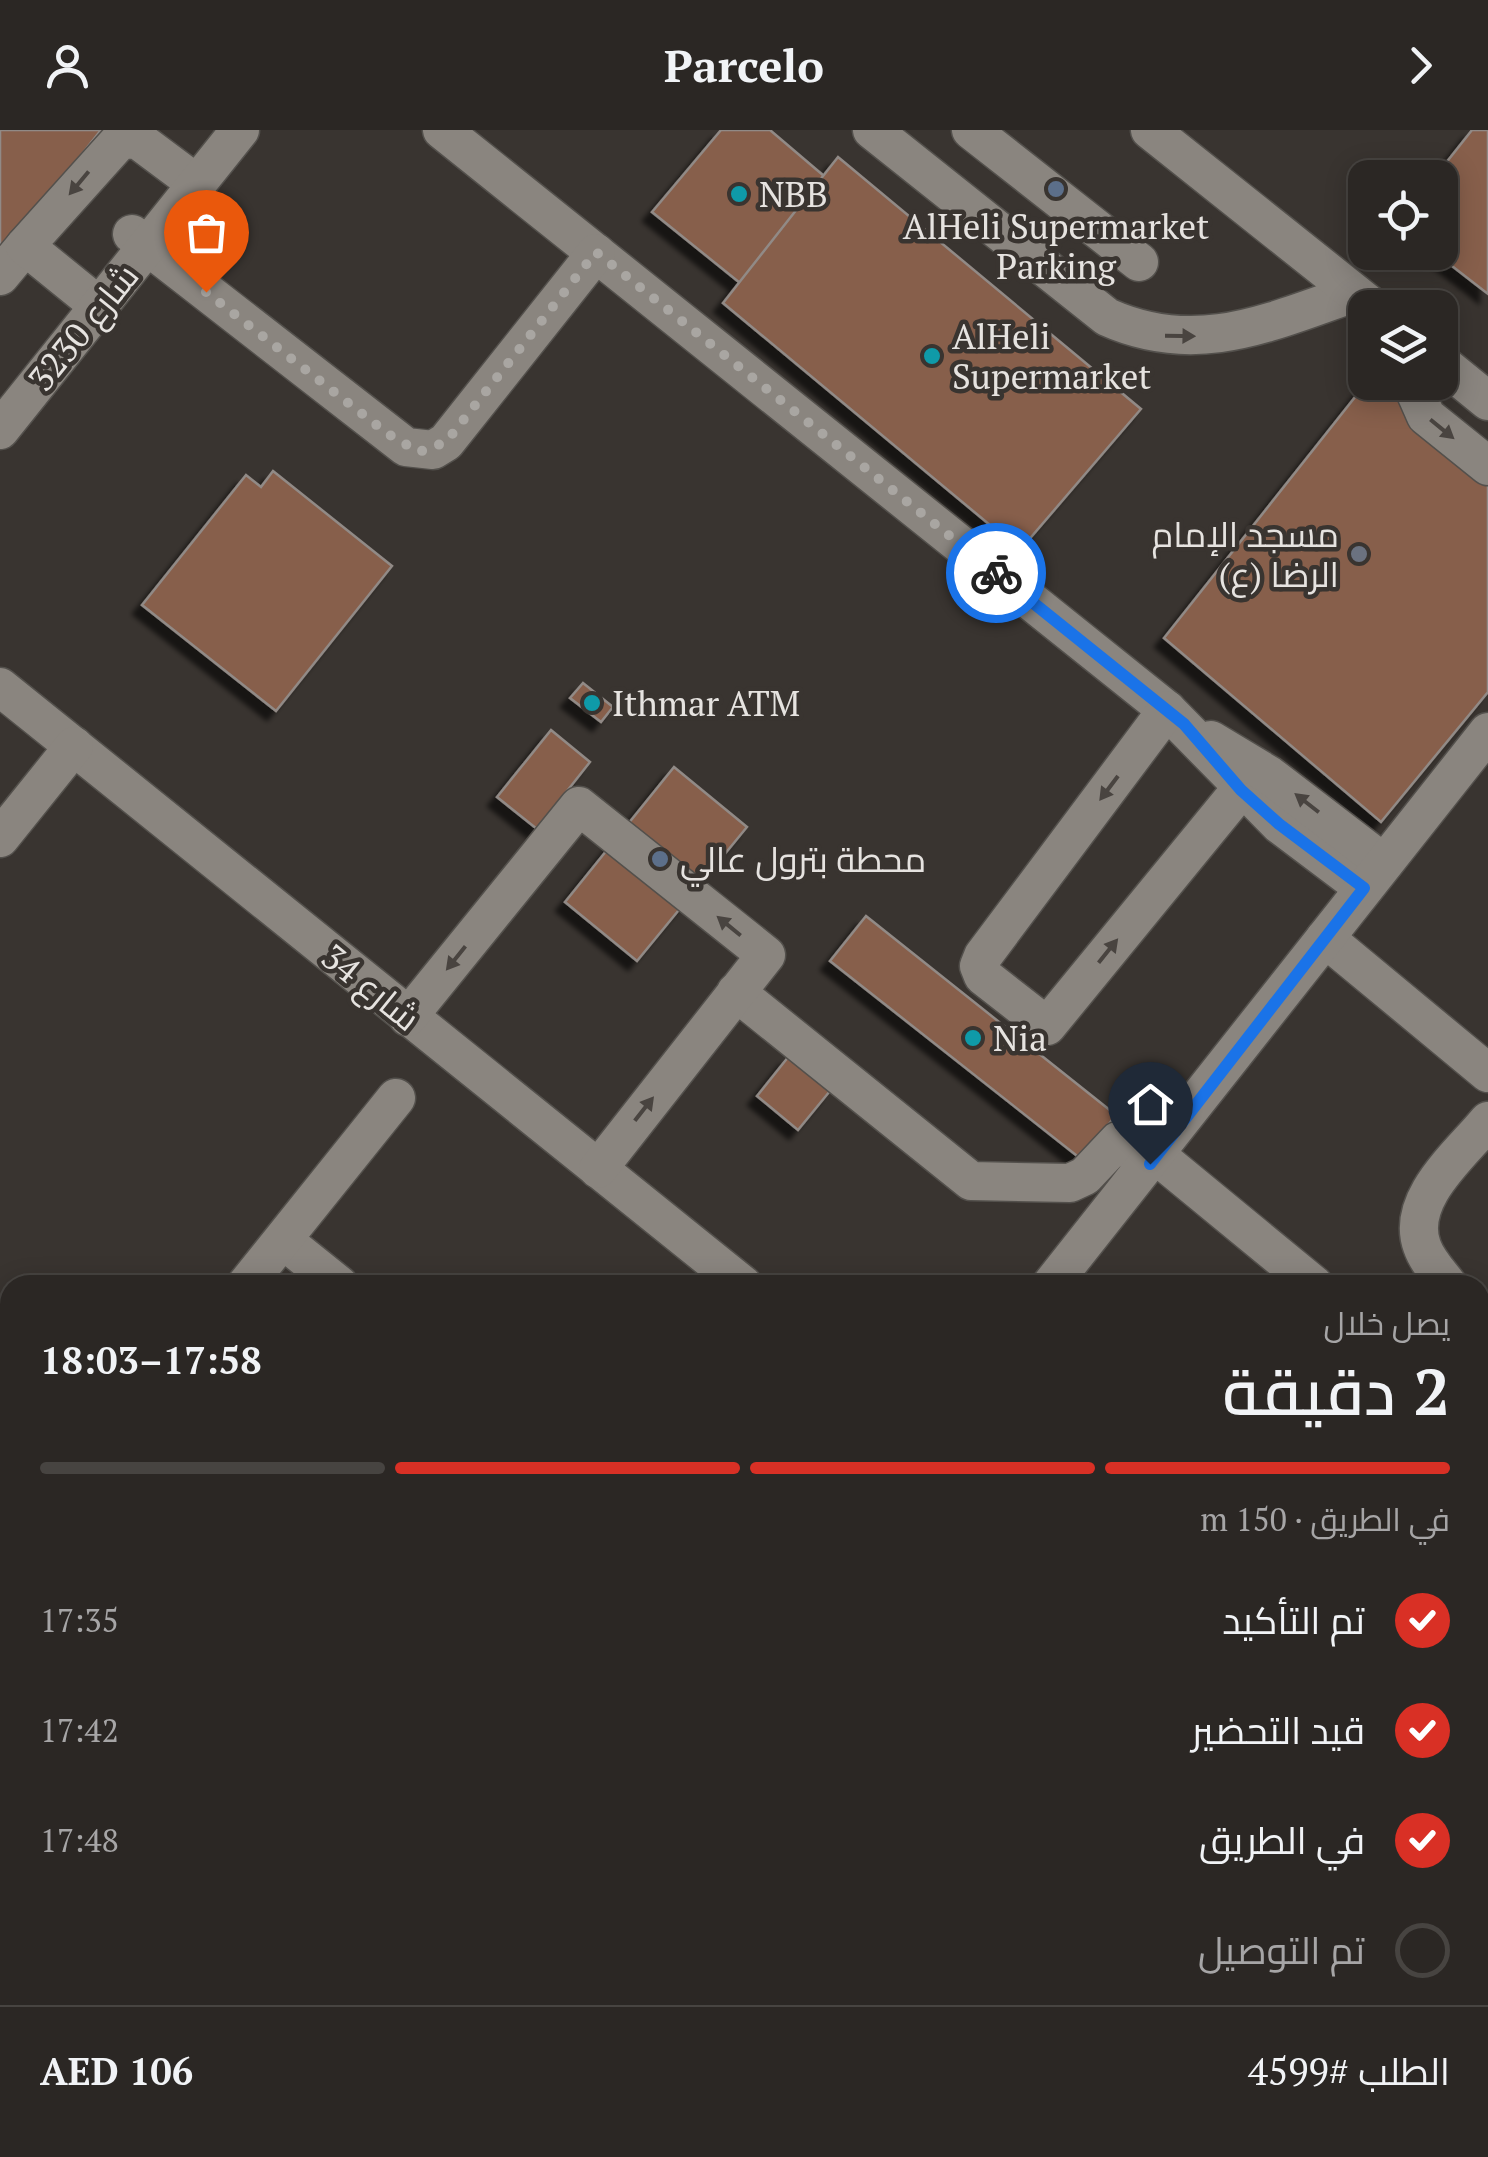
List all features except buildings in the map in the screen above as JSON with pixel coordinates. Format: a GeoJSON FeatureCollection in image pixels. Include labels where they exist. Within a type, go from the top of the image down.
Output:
{"type":"FeatureCollection","features":[{"type":"Feature","properties":{"kind":"street","name":"شارع 3230"},"geometry":{"type":"LineString","coordinates":[[189,178],[214,130]]}},
{"type":"Feature","properties":{"kind":"street","name":"شارع 3230"},"geometry":{"type":"LineString","coordinates":[[0,430],[92,300],[189,178],[240,130]]}},
{"type":"Feature","properties":{"kind":"street"},"geometry":{"type":"LineString","coordinates":[[442,130],[1175,717],[1269,775],[1374,875]]}},
{"type":"Feature","properties":{"kind":"street"},"geometry":{"type":"LineString","coordinates":[[872,130],[1107,318],[1146,335],[1175,337],[1272,322],[1348,304]]}},
{"type":"Feature","properties":{"kind":"street"},"geometry":{"type":"LineString","coordinates":[[970,130],[1139,262]]}},
{"type":"Feature","properties":{"kind":"street"},"geometry":{"type":"LineString","coordinates":[[1150,130],[1350,290]]}},
{"type":"Feature","properties":{"kind":"street"},"geometry":{"type":"LineString","coordinates":[[0,276],[121,139],[138,140],[189,178]]}},
{"type":"Feature","properties":{"kind":"street"},"geometry":{"type":"LineString","coordinates":[[1048,271],[1087,224]]}},
{"type":"Feature","properties":{"kind":"street"},"geometry":{"type":"LineString","coordinates":[[140,240],[394,438],[419,452],[446,442],[596,252]]}},
{"type":"Feature","properties":{"kind":"street"},"geometry":{"type":"LineString","coordinates":[[26,246],[92,300]]}},
{"type":"Feature","properties":{"kind":"street","name":"شارع 3230"},"geometry":{"type":"LineString","coordinates":[[0,396],[92,300]]}},
{"type":"Feature","properties":{"kind":"street"},"geometry":{"type":"LineString","coordinates":[[1458,377],[1488,401]]}},
{"type":"Feature","properties":{"kind":"street"},"geometry":{"type":"LineString","coordinates":[[1419,400],[1426,416],[1488,466]]}},
{"type":"Feature","properties":{"kind":"street","name":"شارع 34"},"geometry":{"type":"LineString","coordinates":[[0,687],[730,1275]]}},
{"type":"Feature","properties":{"kind":"street"},"geometry":{"type":"LineString","coordinates":[[1175,717],[983,956],[979,966],[983,976],[1046,1026],[1241,790]]}},
{"type":"Feature","properties":{"kind":"street"},"geometry":{"type":"LineString","coordinates":[[1175,717],[1241,790],[1374,875]]}},
{"type":"Feature","properties":{"kind":"street"},"geometry":{"type":"LineString","coordinates":[[1058,1275],[1488,732]]}},
{"type":"Feature","properties":{"kind":"street"},"geometry":{"type":"LineString","coordinates":[[0,838],[74,746]]}},
{"type":"Feature","properties":{"kind":"street"},"geometry":{"type":"LineString","coordinates":[[408,1017],[578,806],[766,955],[598,1169]]}},
{"type":"Feature","properties":{"kind":"street"},"geometry":{"type":"LineString","coordinates":[[1325,938],[1488,1074]]}},
{"type":"Feature","properties":{"kind":"street"},"geometry":{"type":"LineString","coordinates":[[736,992],[971,1181],[1070,1184],[1085,1176],[1118,1141],[1153,1160],[1301,1275]]}},
{"type":"Feature","properties":{"kind":"street"},"geometry":{"type":"LineString","coordinates":[[254,1275],[396,1098]]}},
{"type":"Feature","properties":{"kind":"street"},"geometry":{"type":"LineString","coordinates":[[1441,1275],[1421,1246],[1420,1215],[1433,1187],[1488,1121]]}},
{"type":"Feature","properties":{"kind":"street"},"geometry":{"type":"LineString","coordinates":[[282,1240],[326,1275]]}},
{"type":"Feature","properties":{"kind":"way so far"},"geometry":{"type":"LineString","coordinates":[[206,292],[388,434],[419,452],[446,442],[596,252],[996,573]]}},
{"type":"Feature","properties":{"kind":"place","name":"AlHeli Supermarket Parking"},"geometry":{"type":"Point","coordinates":[1056,189]}},
{"type":"Feature","properties":{"kind":"place","name":"NBB"},"geometry":{"type":"Point","coordinates":[739,194]}},
{"type":"Feature","properties":{"kind":"place","name":"AlHeli Supermarket"},"geometry":{"type":"Point","coordinates":[932,356]}},
{"type":"Feature","properties":{"kind":"place","name":"مسجد الإمام الرضا (ع)"},"geometry":{"type":"Point","coordinates":[1359,554]}},
{"type":"Feature","properties":{"kind":"place","name":"Ithmar ATM"},"geometry":{"type":"Point","coordinates":[592,703]}},
{"type":"Feature","properties":{"kind":"place","name":"محطة بترول عالي"},"geometry":{"type":"Point","coordinates":[660,859]}},
{"type":"Feature","properties":{"kind":"place","name":"Nia"},"geometry":{"type":"Point","coordinates":[973,1038]}},
{"type":"Feature","properties":{"kind":"route"},"geometry":{"type":"LineString","coordinates":[[996,573],[1184,724],[1241,790],[1364,888],[1150,1164]]}}]}
